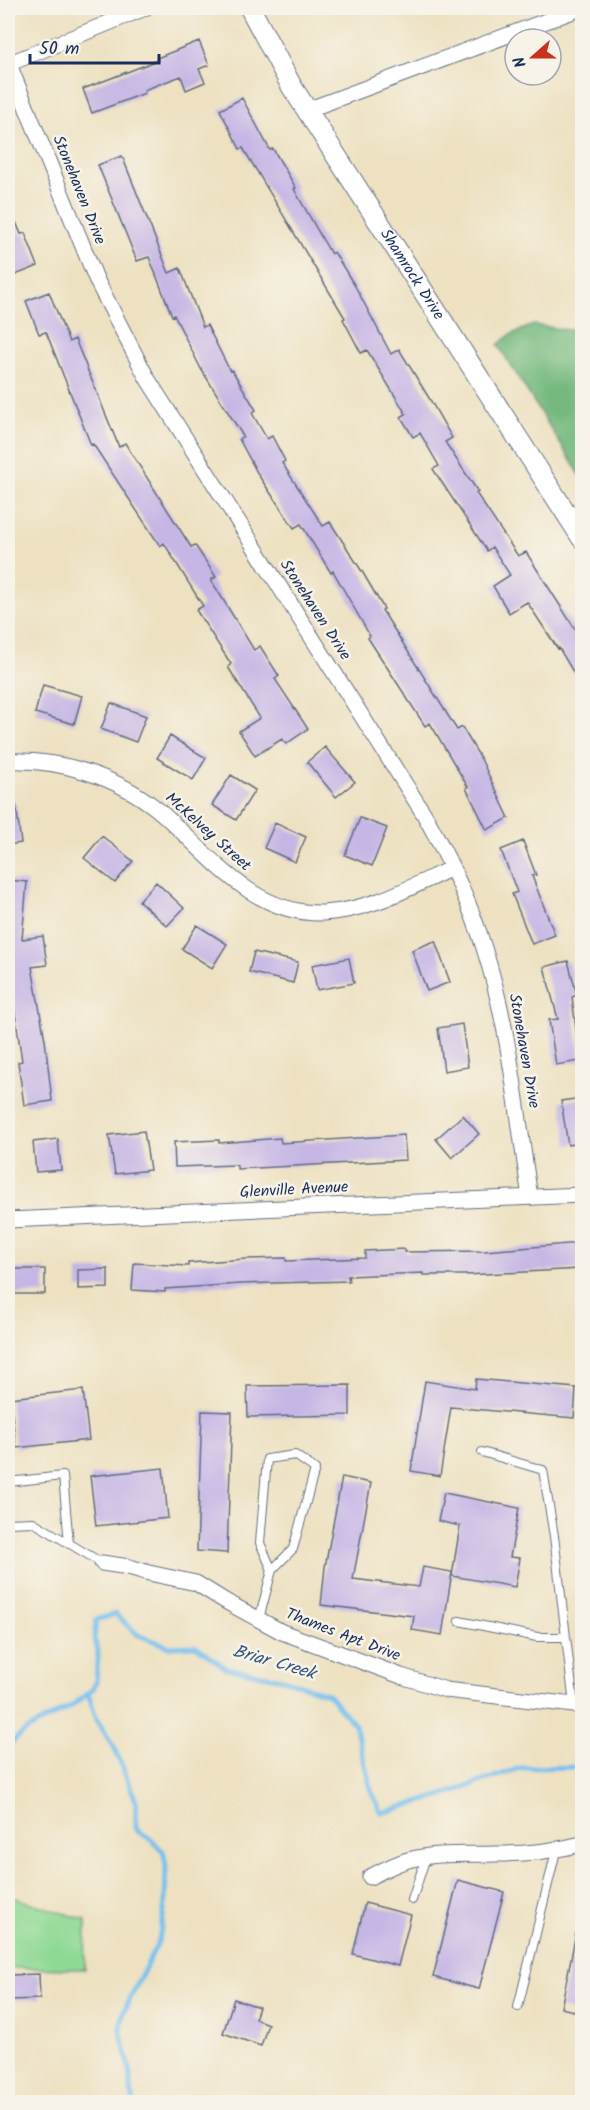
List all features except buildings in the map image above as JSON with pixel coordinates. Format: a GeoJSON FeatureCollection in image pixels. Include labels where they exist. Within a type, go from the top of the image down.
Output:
{"type":"FeatureCollection","features":[{"type":"Feature","properties":{"kind":"street"},"geometry":{"type":"LineString","coordinates":[[8,63],[145,8]]}},
{"type":"Feature","properties":{"kind":"street","name":"Shamrock Drive"},"geometry":{"type":"LineString","coordinates":[[250,8],[307,111],[582,538]]}},
{"type":"Feature","properties":{"kind":"street"},"geometry":{"type":"LineString","coordinates":[[307,111],[574,9]]}},
{"type":"Feature","properties":{"kind":"street","name":"Stonehaven Drive"},"geometry":{"type":"LineString","coordinates":[[8,63],[97,281],[147,378],[424,814],[452,868],[471,910],[492,977],[504,1028],[530,1197]]}},
{"type":"Feature","properties":{"kind":"street","name":"McKelvey Street"},"geometry":{"type":"LineString","coordinates":[[8,761],[31,760],[71,768],[124,788],[156,809],[234,881],[263,899],[291,909],[321,913],[351,909],[385,898],[452,868]]}},
{"type":"Feature","properties":{"kind":"street","name":"Glenville Avenue"},"geometry":{"type":"LineString","coordinates":[[8,1220],[582,1195]]}},
{"type":"Feature","properties":{"kind":"street","name":"Thames Apt Drive"},"geometry":{"type":"LineString","coordinates":[[102,1563],[196,1583],[259,1620],[293,1636],[446,1690],[578,1705]]}},
{"type":"Feature","properties":{"kind":"street"},"geometry":{"type":"LineString","coordinates":[[370,1877],[391,1866],[426,1857],[556,1851],[582,1844]]}},
{"type":"Feature","properties":{"kind":"lane"},"geometry":{"type":"LineString","coordinates":[[482,1452],[543,1470],[578,1705]]}},
{"type":"Feature","properties":{"kind":"lane"},"geometry":{"type":"LineString","coordinates":[[259,1620],[272,1570],[293,1549],[315,1469],[296,1455],[267,1459],[260,1544],[272,1570]]}},
{"type":"Feature","properties":{"kind":"lane"},"geometry":{"type":"LineString","coordinates":[[8,1482],[63,1476],[69,1544]]}},
{"type":"Feature","properties":{"kind":"lane"},"geometry":{"type":"LineString","coordinates":[[8,1523],[33,1522],[102,1563]]}},
{"type":"Feature","properties":{"kind":"lane"},"geometry":{"type":"LineString","coordinates":[[459,1621],[537,1638],[566,1636]]}},
{"type":"Feature","properties":{"kind":"lane"},"geometry":{"type":"LineString","coordinates":[[518,2007],[556,1851]]}},
{"type":"Feature","properties":{"kind":"lane"},"geometry":{"type":"LineString","coordinates":[[412,1900],[426,1857]]}},
{"type":"Feature","properties":{"kind":"green space"},"geometry":{"type":"Polygon","coordinates":[[[533,325],[568,330],[582,327],[582,478],[498,345],[510,335],[533,325]]]}},
{"type":"Feature","properties":{"kind":"green space"},"geometry":{"type":"Polygon","coordinates":[[[8,1896],[86,1920],[85,1969],[8,1968],[8,1896]]]}},
{"type":"Feature","properties":{"kind":"waterway","name":"Briar Creek"},"geometry":{"type":"LineString","coordinates":[[8,1745],[27,1730],[73,1705],[93,1689],[96,1682],[98,1651],[94,1639],[96,1620],[115,1614],[138,1635],[170,1647],[196,1646],[226,1668],[283,1679],[328,1694],[355,1725],[372,1793],[382,1813],[520,1768],[582,1767]]}},
{"type":"Feature","properties":{"kind":"waterway"},"geometry":{"type":"LineString","coordinates":[[88,1693],[97,1720],[115,1749],[136,1801],[136,1830],[163,1851],[166,1865],[165,1904],[159,1940],[124,2011],[121,2024],[121,2034],[131,2073],[134,2102]]}}]}
